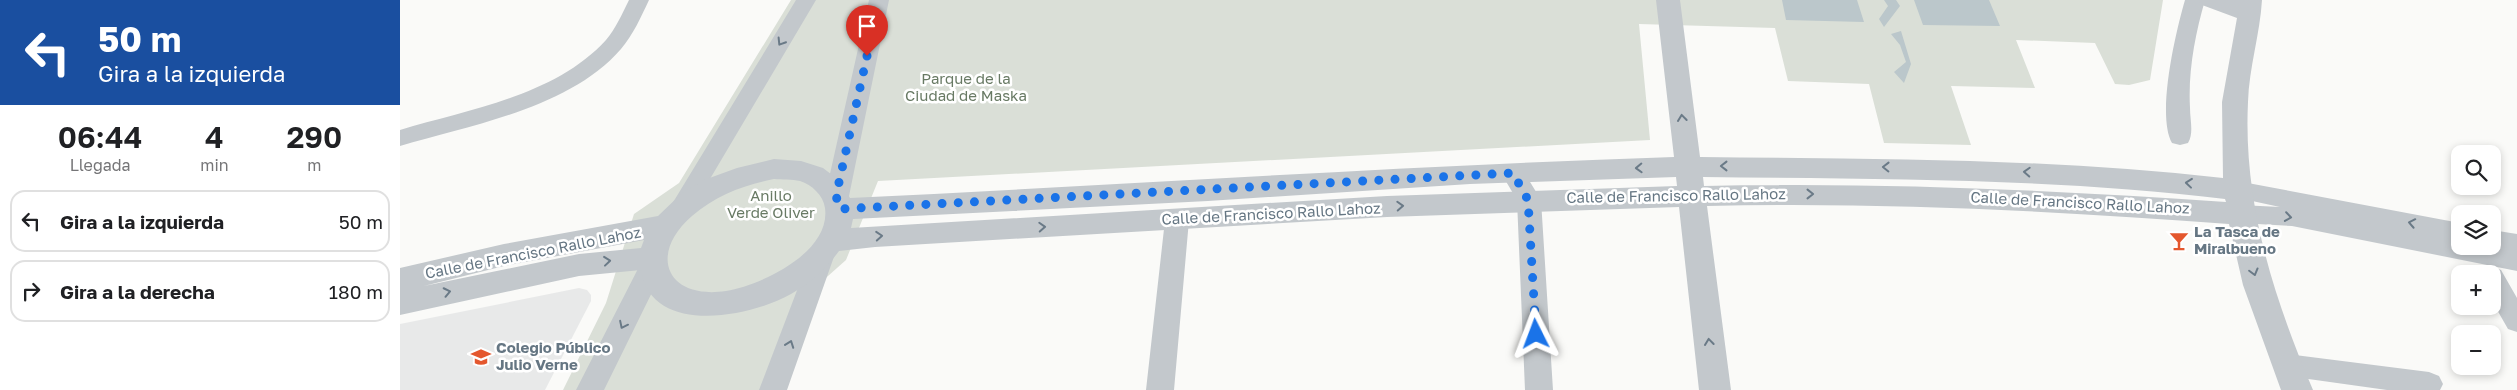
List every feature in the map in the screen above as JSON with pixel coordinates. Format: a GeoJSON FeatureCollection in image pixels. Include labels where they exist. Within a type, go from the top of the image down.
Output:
{"type":"FeatureCollection","features":[{"type":"Feature","properties":{"kind":"street"},"geometry":{"type":"LineString","coordinates":[[400,138],[536,97],[575,76],[610,48],[628,23],[639,0]]}},
{"type":"Feature","properties":{"kind":"street"},"geometry":{"type":"LineString","coordinates":[[673,218],[806,0]]}},
{"type":"Feature","properties":{"kind":"street"},"geometry":{"type":"LineString","coordinates":[[773,390],[827,246],[838,224],[838,203],[879,0]]}},
{"type":"Feature","properties":{"kind":"street"},"geometry":{"type":"LineString","coordinates":[[1668,0],[1714,390]]}},
{"type":"Feature","properties":{"kind":"street"},"geometry":{"type":"LineString","coordinates":[[2180,137],[2178,103],[2180,72],[2185,39],[2195,0]]}},
{"type":"Feature","properties":{"kind":"street"},"geometry":{"type":"LineString","coordinates":[[2210,0],[2250,7],[2235,102],[2238,202],[2258,288],[2292,378],[2429,384]]}},
{"type":"Feature","properties":{"kind":"street","name":"Calle de Francisco Rallo Lahoz"},"geometry":{"type":"LineString","coordinates":[[400,303],[579,265],[652,262],[657,240],[673,218],[700,194],[746,174],[774,170],[807,174],[823,181],[838,203],[1513,173],[1689,181],[1856,194],[1977,196],[2113,204],[2238,202],[2451,231]]}},
{"type":"Feature","properties":{"kind":"street"},"geometry":{"type":"LineString","coordinates":[[1513,173],[1528,200],[1539,390]]}},
{"type":"Feature","properties":{"kind":"street","name":"Calle de Francisco Rallo Lahoz"},"geometry":{"type":"LineString","coordinates":[[827,246],[875,236],[1528,200],[1689,181]]}},
{"type":"Feature","properties":{"kind":"street","name":"Calle de Francisco Rallo Lahoz"},"geometry":{"type":"LineString","coordinates":[[2238,202],[2292,217],[2487,258],[2517,261]]}},
{"type":"Feature","properties":{"kind":"street","name":"Calle de Francisco Rallo Lahoz"},"geometry":{"type":"LineString","coordinates":[[400,280],[673,218]]}},
{"type":"Feature","properties":{"kind":"street"},"geometry":{"type":"LineString","coordinates":[[1160,390],[1176,220]]}},
{"type":"Feature","properties":{"kind":"street","name":"Calle de Francisco Rallo Lahoz"},"geometry":{"type":"LineString","coordinates":[[2487,258],[2517,244]]}},
{"type":"Feature","properties":{"kind":"street"},"geometry":{"type":"LineString","coordinates":[[652,262],[657,282],[670,294],[686,302],[712,305],[736,302],[762,294],[786,283],[807,268],[827,246]]}},
{"type":"Feature","properties":{"kind":"street"},"geometry":{"type":"LineString","coordinates":[[2487,258],[2517,321]]}},
{"type":"Feature","properties":{"kind":"street"},"geometry":{"type":"LineString","coordinates":[[590,390],[652,262]]}},
{"type":"Feature","properties":{"kind":"shaded area"},"geometry":{"type":"Polygon","coordinates":[[[1782,0],[1857,0],[1864,22],[1786,20],[1782,0]]]}},
{"type":"Feature","properties":{"kind":"shaded area"},"geometry":{"type":"Polygon","coordinates":[[[1884,0],[1896,0],[1900,6],[1884,27],[1879,19],[1888,6],[1884,0]]]}},
{"type":"Feature","properties":{"kind":"shaded area"},"geometry":{"type":"Polygon","coordinates":[[[1914,0],[1989,0],[2000,26],[1923,25],[1914,0]]]}},
{"type":"Feature","properties":{"kind":"shaded area"},"geometry":{"type":"Polygon","coordinates":[[[1901,31],[1911,64],[1904,83],[1894,72],[1906,62],[1900,45],[1891,34],[1901,31]]]}},
{"type":"Feature","properties":{"kind":"shaded area","name":"Colegio Público Julio Verne"},"geometry":{"type":"Polygon","coordinates":[[[579,288],[587,290],[591,295],[591,301],[545,390],[400,390],[400,324],[579,288]]]}},
{"type":"Feature","properties":{"kind":"green space","name":"Parque de la Ciudad de Maska"},"geometry":{"type":"Polygon","coordinates":[[[791,0],[2163,0],[2150,80],[2129,85],[2115,84],[2095,43],[2016,40],[2035,88],[1951,86],[1971,145],[1884,143],[1869,84],[1788,81],[1775,28],[1639,24],[1650,140],[878,181],[846,260],[792,308],[760,390],[563,390],[606,303],[634,214],[679,183],[791,0]]]}},
{"type":"Feature","properties":{"kind":"place","name":"La Tasca de Miralbueno"},"geometry":{"type":"Point","coordinates":[2179,241]}},
{"type":"Feature","properties":{"kind":"place","name":"Colegio Público Julio Verne"},"geometry":{"type":"Point","coordinates":[481,357]}},
{"type":"Feature","properties":{"kind":"route"},"geometry":{"type":"LineString","coordinates":[[867,56],[836,196],[840,209],[1137,195],[1470,174],[1513,173],[1528,200],[1536,334]]}},
{"type":"Feature","properties":{"kind":"park label","name":"Anillo Verde Oliver"},"geometry":{"type":"Point","coordinates":[771,204]}}]}
